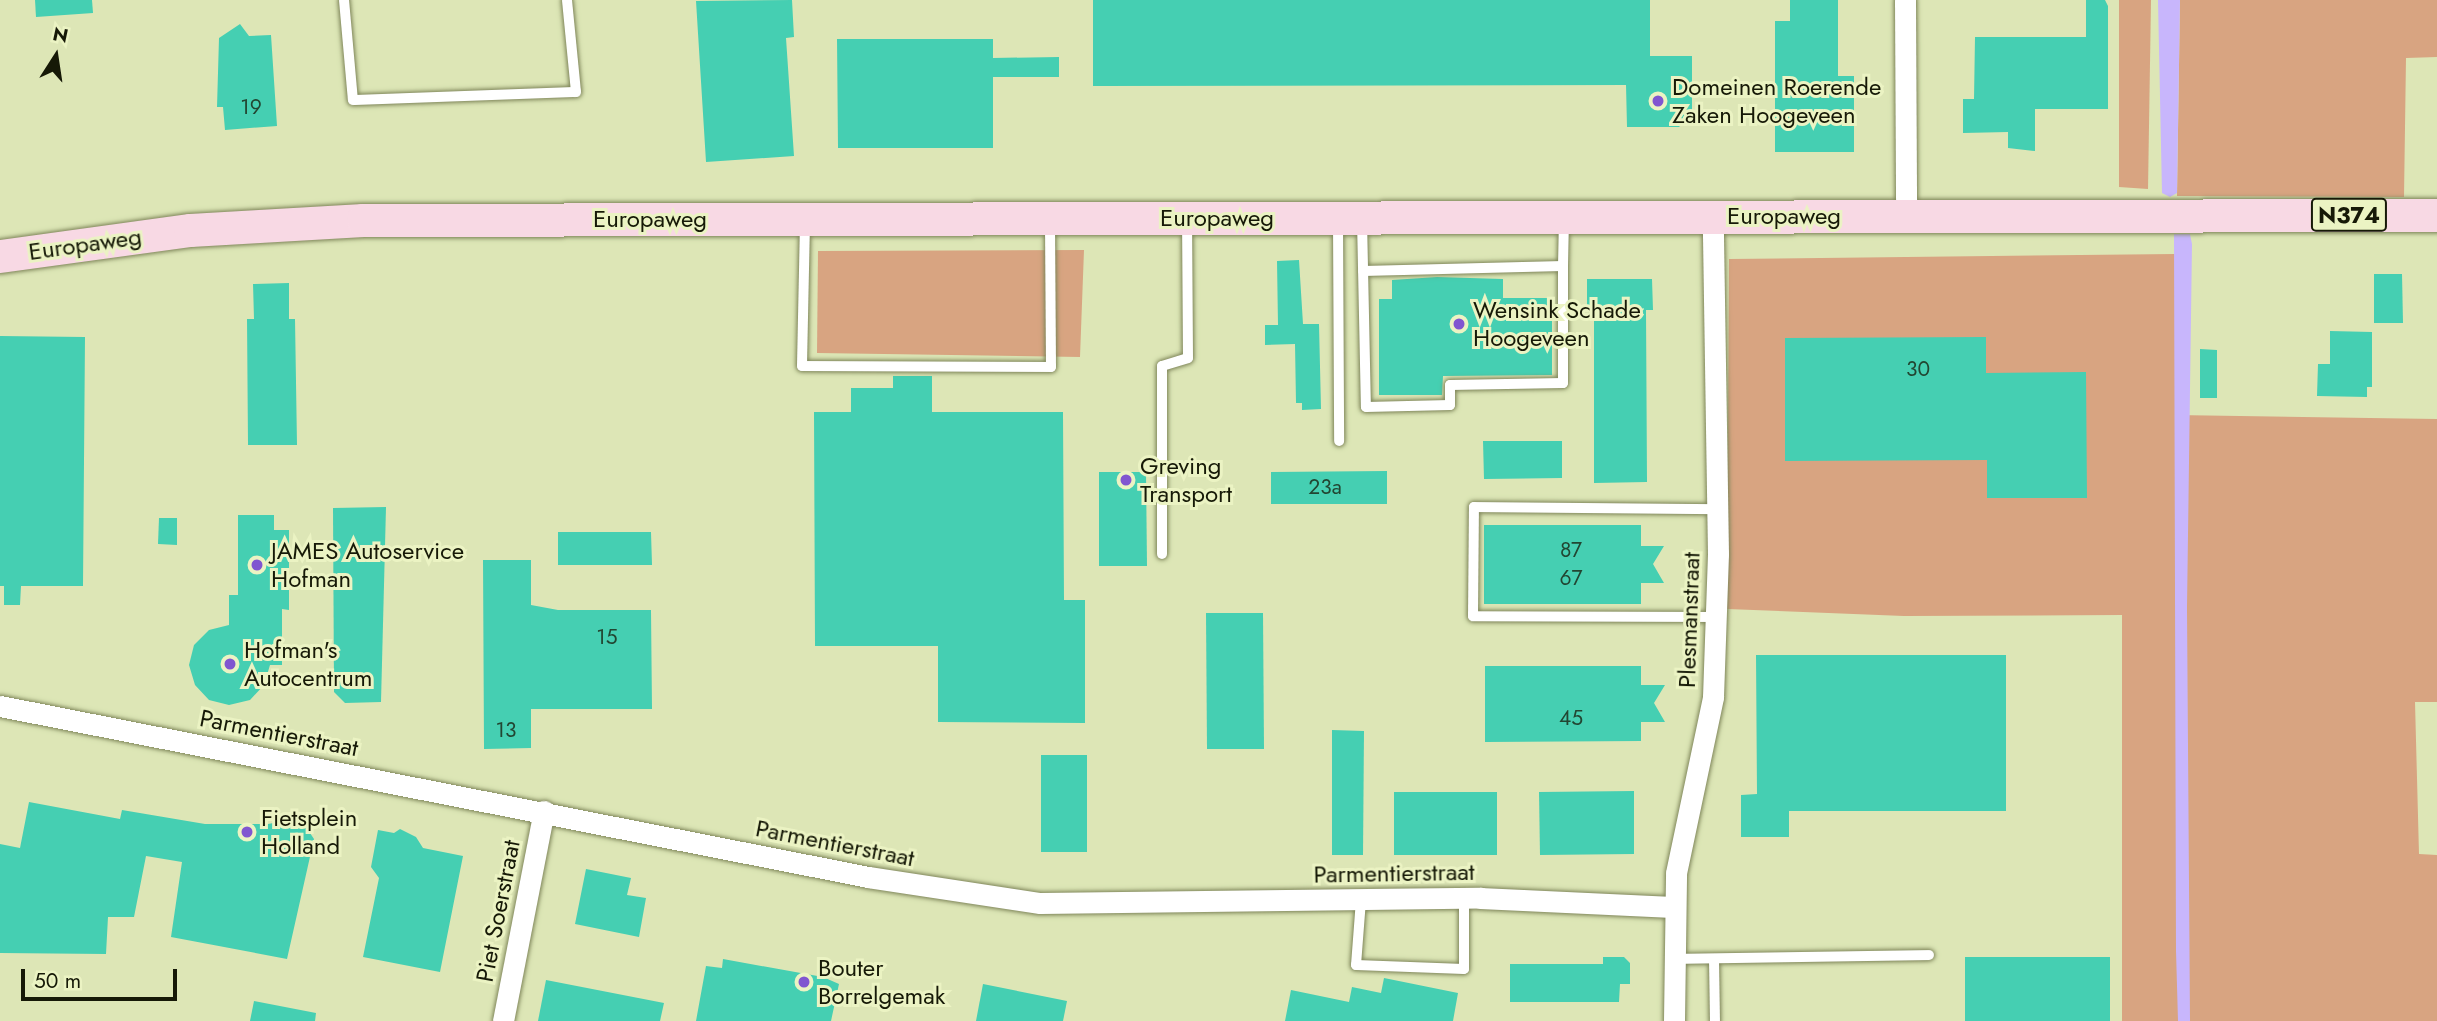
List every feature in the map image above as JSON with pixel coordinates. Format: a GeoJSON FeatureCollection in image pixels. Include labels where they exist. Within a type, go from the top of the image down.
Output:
{"type":"FeatureCollection","features":[{"type":"Feature","properties":{"kind":"main road","name":"Europaweg"},"geometry":{"type":"LineString","coordinates":[[0,256],[277,222],[2437,215]]}},
{"type":"Feature","properties":{"kind":"street"},"geometry":{"type":"LineString","coordinates":[[1905,0],[1906,215]]}},
{"type":"Feature","properties":{"kind":"street","name":"Plesmanstraat"},"geometry":{"type":"LineString","coordinates":[[1674,1021],[1673,907],[1676,873],[1713,697],[1718,509],[1713,217]]}},
{"type":"Feature","properties":{"kind":"street","name":"Parmentierstraat"},"geometry":{"type":"LineString","coordinates":[[0,706],[544,811],[868,877],[1040,903],[1464,898],[1631,902],[1673,907]]}},
{"type":"Feature","properties":{"kind":"street","name":"Piet Soerstraat"},"geometry":{"type":"LineString","coordinates":[[503,1021],[544,811]]}},
{"type":"Feature","properties":{"kind":"lane"},"geometry":{"type":"LineString","coordinates":[[344,0],[353,100],[576,92],[567,0]]}},
{"type":"Feature","properties":{"kind":"lane"},"geometry":{"type":"LineString","coordinates":[[1350,218],[1363,271],[1366,407],[1450,405],[1450,385],[1563,383],[1564,217]]}},
{"type":"Feature","properties":{"kind":"lane"},"geometry":{"type":"LineString","coordinates":[[805,219],[802,366],[1051,367],[1050,218]]}},
{"type":"Feature","properties":{"kind":"lane"},"geometry":{"type":"LineString","coordinates":[[1162,554],[1162,366],[1188,358],[1187,218]]}},
{"type":"Feature","properties":{"kind":"lane"},"geometry":{"type":"LineString","coordinates":[[1339,441],[1350,218]]}},
{"type":"Feature","properties":{"kind":"lane"},"geometry":{"type":"LineString","coordinates":[[1363,271],[1563,266]]}},
{"type":"Feature","properties":{"kind":"lane"},"geometry":{"type":"LineString","coordinates":[[1716,617],[1473,616],[1474,507],[1718,509]]}},
{"type":"Feature","properties":{"kind":"lane"},"geometry":{"type":"LineString","coordinates":[[1361,900],[1356,965],[1464,969],[1464,898]]}},
{"type":"Feature","properties":{"kind":"lane"},"geometry":{"type":"LineString","coordinates":[[1674,960],[1929,955]]}},
{"type":"Feature","properties":{"kind":"lane"},"geometry":{"type":"LineString","coordinates":[[1714,959],[1715,1021]]}},
{"type":"Feature","properties":{"kind":"shaded area"},"geometry":{"type":"Polygon","coordinates":[[[2119,0],[2151,0],[2148,189],[2119,187],[2119,0]]]}},
{"type":"Feature","properties":{"kind":"shaded area"},"geometry":{"type":"Polygon","coordinates":[[[2158,0],[2180,0],[2177,193],[2170,197],[2162,193],[2158,0]]]}},
{"type":"Feature","properties":{"kind":"shaded area"},"geometry":{"type":"Polygon","coordinates":[[[2180,0],[2437,0],[2437,57],[2406,58],[2404,197],[2177,196],[2180,0]]]}},
{"type":"Feature","properties":{"kind":"shaded area"},"geometry":{"type":"Polygon","coordinates":[[[2174,234],[2190,234],[2192,244],[2187,608],[2190,1021],[2178,1021],[2176,951],[2174,234]]]}},
{"type":"Feature","properties":{"kind":"shaded area"},"geometry":{"type":"Polygon","coordinates":[[[1084,250],[1080,357],[817,353],[818,251],[1084,250]]]}},
{"type":"Feature","properties":{"kind":"shaded area"},"geometry":{"type":"Polygon","coordinates":[[[2175,254],[2175,415],[2437,419],[2437,702],[2415,702],[2419,854],[2437,855],[2437,1021],[2122,1021],[2122,615],[1904,616],[1727,609],[1729,259],[2175,254]]]}},
{"type":"Feature","properties":{"kind":"building"},"geometry":{"type":"Polygon","coordinates":[[[35,0],[92,0],[93,13],[36,17],[35,0]]]}},
{"type":"Feature","properties":{"kind":"building"},"geometry":{"type":"Polygon","coordinates":[[[792,0],[794,37],[786,38],[794,156],[706,162],[696,1],[792,0]]]}},
{"type":"Feature","properties":{"kind":"building"},"geometry":{"type":"Polygon","coordinates":[[[1093,0],[1650,0],[1650,56],[1692,56],[1692,113],[1679,127],[1627,127],[1626,85],[1093,86],[1093,0]]]}},
{"type":"Feature","properties":{"kind":"building"},"geometry":{"type":"Polygon","coordinates":[[[1790,0],[1838,0],[1838,76],[1854,76],[1854,152],[1775,152],[1775,21],[1790,21],[1790,0]]]}},
{"type":"Feature","properties":{"kind":"building"},"geometry":{"type":"Polygon","coordinates":[[[2086,0],[2105,0],[2108,6],[2108,109],[2035,109],[2035,151],[2008,148],[2008,132],[1963,133],[1963,99],[1974,99],[1975,37],[2086,37],[2086,0]]]}},
{"type":"Feature","properties":{"kind":"building"},"geometry":{"type":"Polygon","coordinates":[[[240,24],[249,36],[271,35],[277,126],[225,130],[223,107],[217,107],[219,38],[240,24]]]}},
{"type":"Feature","properties":{"kind":"building"},"geometry":{"type":"Polygon","coordinates":[[[837,39],[993,39],[993,58],[1059,57],[1059,77],[993,77],[993,148],[838,148],[837,39]]]}},
{"type":"Feature","properties":{"kind":"building"},"geometry":{"type":"Polygon","coordinates":[[[1299,260],[1303,324],[1319,324],[1321,409],[1302,410],[1302,403],[1296,403],[1295,344],[1265,345],[1265,325],[1278,325],[1277,261],[1299,260]]]}},
{"type":"Feature","properties":{"kind":"building"},"geometry":{"type":"Polygon","coordinates":[[[2374,274],[2402,274],[2403,323],[2374,323],[2374,274]]]}},
{"type":"Feature","properties":{"kind":"building"},"geometry":{"type":"Polygon","coordinates":[[[1437,277],[1503,279],[1503,298],[1552,298],[1552,375],[1443,376],[1442,395],[1379,395],[1379,299],[1392,299],[1392,280],[1437,277]]]}},
{"type":"Feature","properties":{"kind":"building"},"geometry":{"type":"Polygon","coordinates":[[[1587,279],[1652,279],[1653,310],[1646,310],[1647,482],[1594,483],[1594,310],[1587,310],[1587,279]]]}},
{"type":"Feature","properties":{"kind":"building"},"geometry":{"type":"Polygon","coordinates":[[[289,283],[289,319],[295,319],[297,445],[248,445],[247,319],[254,319],[253,284],[289,283]]]}},
{"type":"Feature","properties":{"kind":"building"},"geometry":{"type":"Polygon","coordinates":[[[2330,331],[2372,332],[2372,387],[2367,387],[2367,397],[2317,396],[2318,364],[2330,364],[2330,331]]]}},
{"type":"Feature","properties":{"kind":"building"},"geometry":{"type":"Polygon","coordinates":[[[0,336],[85,337],[83,586],[21,586],[20,605],[4,605],[4,586],[0,586],[0,336]]]}},
{"type":"Feature","properties":{"kind":"building"},"geometry":{"type":"Polygon","coordinates":[[[1986,337],[1986,373],[2086,372],[2087,498],[1987,498],[1987,460],[1785,461],[1785,338],[1986,337]]]}},
{"type":"Feature","properties":{"kind":"building"},"geometry":{"type":"Polygon","coordinates":[[[2200,349],[2217,350],[2217,398],[2200,398],[2200,349]]]}},
{"type":"Feature","properties":{"kind":"building"},"geometry":{"type":"Polygon","coordinates":[[[893,376],[932,376],[932,412],[1063,412],[1064,600],[1085,600],[1085,723],[938,722],[938,646],[815,646],[814,412],[851,412],[851,388],[893,388],[893,376]]]}},
{"type":"Feature","properties":{"kind":"building"},"geometry":{"type":"Polygon","coordinates":[[[1483,441],[1562,441],[1562,478],[1484,479],[1483,441]]]}},
{"type":"Feature","properties":{"kind":"building"},"geometry":{"type":"Polygon","coordinates":[[[1387,471],[1387,504],[1271,504],[1271,472],[1387,471]]]}},
{"type":"Feature","properties":{"kind":"building"},"geometry":{"type":"Polygon","coordinates":[[[1099,472],[1146,472],[1147,566],[1099,566],[1099,472]]]}},
{"type":"Feature","properties":{"kind":"building"},"geometry":{"type":"Polygon","coordinates":[[[386,507],[381,702],[345,703],[334,692],[333,508],[386,507]]]}},
{"type":"Feature","properties":{"kind":"building"},"geometry":{"type":"Polygon","coordinates":[[[238,515],[274,515],[274,530],[289,530],[289,610],[282,609],[282,665],[270,665],[264,685],[250,700],[229,705],[209,700],[195,685],[189,665],[194,645],[209,630],[229,625],[229,595],[238,595],[238,515]]]}},
{"type":"Feature","properties":{"kind":"building"},"geometry":{"type":"Polygon","coordinates":[[[159,518],[177,518],[177,545],[158,544],[159,518]]]}},
{"type":"Feature","properties":{"kind":"building"},"geometry":{"type":"Polygon","coordinates":[[[1484,525],[1641,525],[1641,546],[1664,546],[1653,564],[1664,583],[1641,583],[1641,604],[1484,604],[1484,525]]]}},
{"type":"Feature","properties":{"kind":"building"},"geometry":{"type":"Polygon","coordinates":[[[558,532],[651,532],[652,565],[558,565],[558,532]]]}},
{"type":"Feature","properties":{"kind":"building"},"geometry":{"type":"Polygon","coordinates":[[[483,560],[531,560],[531,605],[558,610],[651,610],[652,709],[531,709],[531,748],[484,749],[483,560]]]}},
{"type":"Feature","properties":{"kind":"building"},"geometry":{"type":"Polygon","coordinates":[[[1206,613],[1263,613],[1264,749],[1207,749],[1206,613]]]}},
{"type":"Feature","properties":{"kind":"building"},"geometry":{"type":"Polygon","coordinates":[[[1756,655],[2006,655],[2006,811],[1789,811],[1789,837],[1741,837],[1741,795],[1757,794],[1756,655]]]}},
{"type":"Feature","properties":{"kind":"building"},"geometry":{"type":"Polygon","coordinates":[[[1485,666],[1641,666],[1641,685],[1665,685],[1654,703],[1665,722],[1641,722],[1641,741],[1485,742],[1485,666]]]}},
{"type":"Feature","properties":{"kind":"building"},"geometry":{"type":"Polygon","coordinates":[[[1332,730],[1364,731],[1363,855],[1332,855],[1332,730]]]}},
{"type":"Feature","properties":{"kind":"building"},"geometry":{"type":"Polygon","coordinates":[[[1041,755],[1087,755],[1087,852],[1041,852],[1041,755]]]}},
{"type":"Feature","properties":{"kind":"building"},"geometry":{"type":"Polygon","coordinates":[[[1634,791],[1634,854],[1540,855],[1539,792],[1634,791]]]}},
{"type":"Feature","properties":{"kind":"building"},"geometry":{"type":"Polygon","coordinates":[[[1394,792],[1497,792],[1497,855],[1394,855],[1394,792]]]}},
{"type":"Feature","properties":{"kind":"building"},"geometry":{"type":"Polygon","coordinates":[[[29,802],[120,819],[122,810],[205,824],[268,824],[300,818],[314,839],[287,959],[171,937],[182,862],[146,856],[134,917],[108,917],[106,954],[0,953],[0,844],[20,848],[29,802]]]}},
{"type":"Feature","properties":{"kind":"building"},"geometry":{"type":"Polygon","coordinates":[[[400,829],[416,837],[423,848],[463,856],[440,972],[363,957],[379,878],[371,867],[378,830],[394,833],[400,829]]]}},
{"type":"Feature","properties":{"kind":"building"},"geometry":{"type":"Polygon","coordinates":[[[586,869],[631,878],[627,895],[646,898],[639,937],[575,924],[586,869]]]}},
{"type":"Feature","properties":{"kind":"building"},"geometry":{"type":"Polygon","coordinates":[[[1603,957],[1624,957],[1630,963],[1630,984],[1620,984],[1619,1002],[1510,1002],[1510,964],[1603,964],[1603,957]]]}},
{"type":"Feature","properties":{"kind":"building"},"geometry":{"type":"Polygon","coordinates":[[[1965,957],[2110,957],[2110,1021],[1965,1021],[1965,957]]]}},
{"type":"Feature","properties":{"kind":"building"},"geometry":{"type":"Polygon","coordinates":[[[723,959],[823,977],[839,984],[831,1021],[696,1021],[706,966],[722,968],[723,959]]]}},
{"type":"Feature","properties":{"kind":"building"},"geometry":{"type":"Polygon","coordinates":[[[1384,978],[1458,993],[1453,1021],[1285,1021],[1291,990],[1349,1002],[1352,987],[1381,993],[1384,978]]]}},
{"type":"Feature","properties":{"kind":"building"},"geometry":{"type":"Polygon","coordinates":[[[546,980],[664,1003],[660,1021],[538,1021],[546,980]]]}},
{"type":"Feature","properties":{"kind":"building"},"geometry":{"type":"Polygon","coordinates":[[[983,984],[1067,1001],[1063,1021],[976,1021],[983,984]]]}},
{"type":"Feature","properties":{"kind":"building"},"geometry":{"type":"Polygon","coordinates":[[[254,1001],[316,1013],[315,1021],[250,1021],[254,1001]]]}},
{"type":"Feature","properties":{"kind":"place","name":"Domeinen Roerende Zaken Hoogeveen"},"geometry":{"type":"Point","coordinates":[1658,101]}},
{"type":"Feature","properties":{"kind":"place","name":"Wensink Schade Hoogeveen"},"geometry":{"type":"Point","coordinates":[1459,324]}},
{"type":"Feature","properties":{"kind":"place","name":"Greving Transport"},"geometry":{"type":"Point","coordinates":[1126,480]}},
{"type":"Feature","properties":{"kind":"place","name":"JAMES Autoservice Hofman"},"geometry":{"type":"Point","coordinates":[257,565]}},
{"type":"Feature","properties":{"kind":"place","name":"Hofman's Autocentrum"},"geometry":{"type":"Point","coordinates":[230,664]}},
{"type":"Feature","properties":{"kind":"place","name":"Fietsplein Holland"},"geometry":{"type":"Point","coordinates":[247,832]}},
{"type":"Feature","properties":{"kind":"place","name":"Bouter Borrelgemak"},"geometry":{"type":"Point","coordinates":[804,982]}}]}
